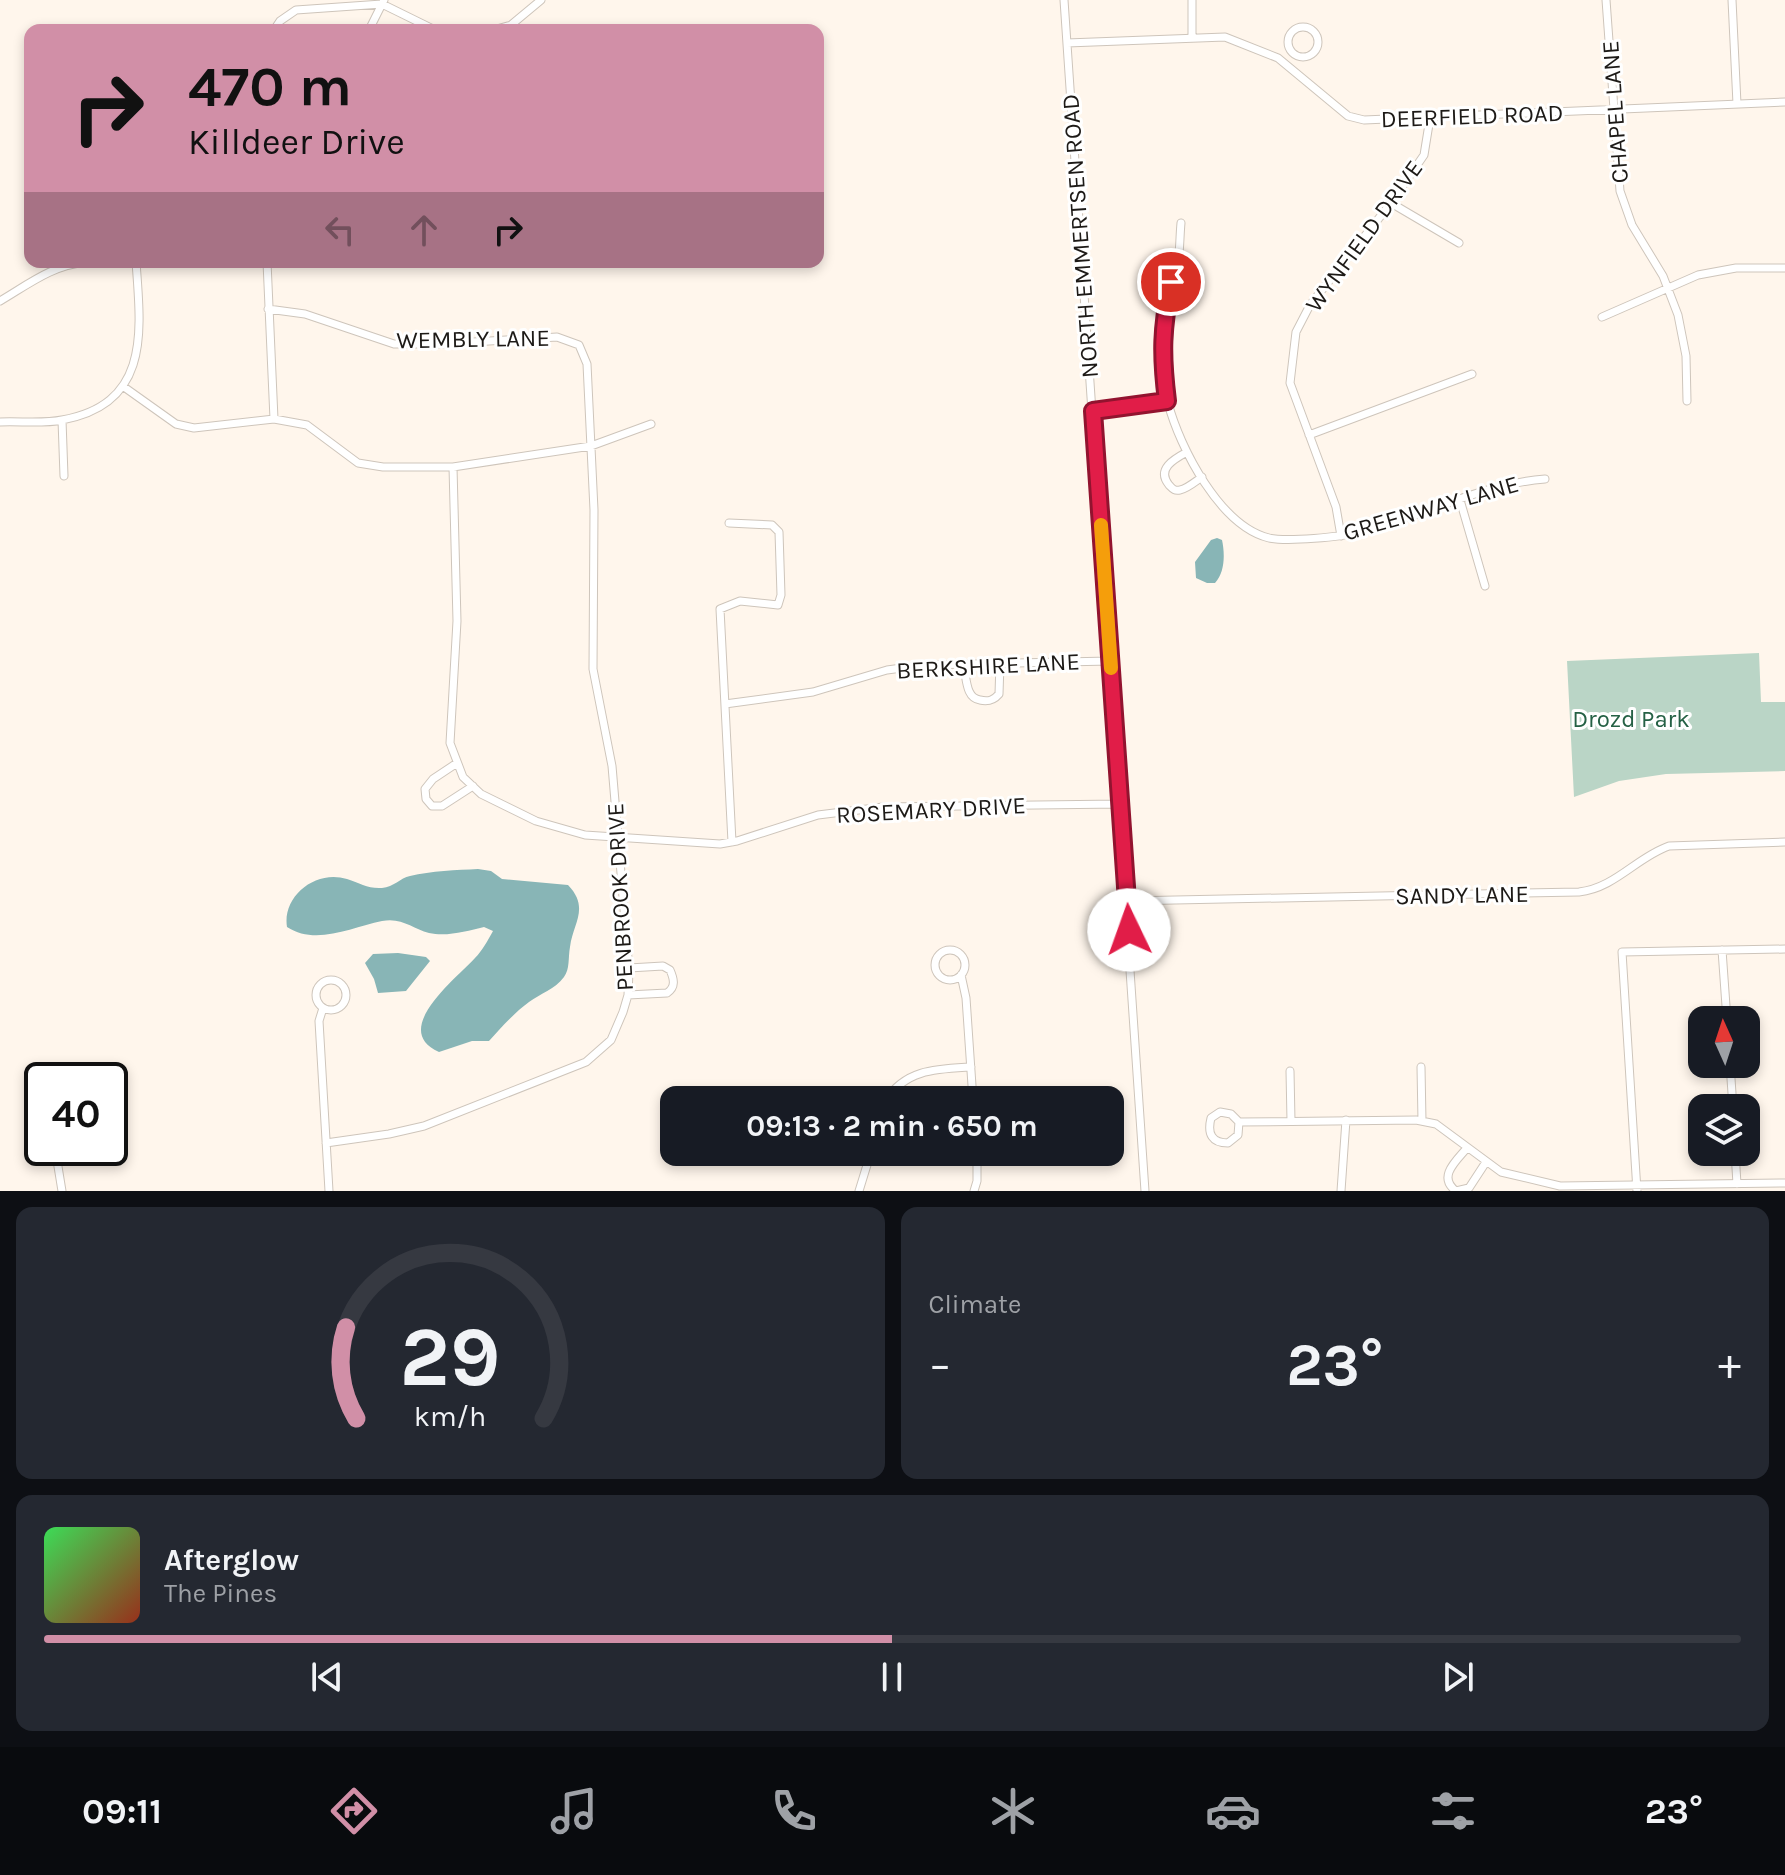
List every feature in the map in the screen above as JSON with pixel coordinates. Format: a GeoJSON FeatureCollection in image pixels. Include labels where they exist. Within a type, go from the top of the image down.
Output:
{"type":"FeatureCollection","features":[{"type":"Feature","properties":{"kind":"street"},"geometry":{"type":"LineString","coordinates":[[512,24],[541,0]]}},
{"type":"Feature","properties":{"kind":"street","name":"NORTH EMMERTSEN ROAD"},"geometry":{"type":"LineString","coordinates":[[1064,0],[1145,1191]]}},
{"type":"Feature","properties":{"kind":"street"},"geometry":{"type":"LineString","coordinates":[[1192,0],[1192,38]]}},
{"type":"Feature","properties":{"kind":"street","name":"CHAPEL LANE"},"geometry":{"type":"LineString","coordinates":[[1606,0],[1618,179],[1632,225],[1668,287],[1683,335],[1687,401]]}},
{"type":"Feature","properties":{"kind":"street"},"geometry":{"type":"LineString","coordinates":[[1732,0],[1737,104]]}},
{"type":"Feature","properties":{"kind":"street"},"geometry":{"type":"LineString","coordinates":[[278,24],[296,10],[383,2],[424,24]]}},
{"type":"Feature","properties":{"kind":"street"},"geometry":{"type":"LineString","coordinates":[[372,24],[383,2]]}},
{"type":"Feature","properties":{"kind":"street"},"geometry":{"type":"LineString","coordinates":[[1300,27],[1312,30],[1318,42],[1313,52],[1305,56],[1292,52],[1288,44],[1292,31],[1300,27]]}},
{"type":"Feature","properties":{"kind":"street","name":"DEERFIELD ROAD"},"geometry":{"type":"LineString","coordinates":[[1067,43],[1225,37],[1278,58],[1348,116],[1364,120],[1785,102]]}},
{"type":"Feature","properties":{"kind":"street"},"geometry":{"type":"LineString","coordinates":[[1285,64],[1292,52]]}},
{"type":"Feature","properties":{"kind":"street","name":"WYNFIELD DRIVE"},"geometry":{"type":"LineString","coordinates":[[1341,536],[1336,507],[1290,383],[1296,332],[1310,305],[1391,203],[1424,155],[1430,118]]}},
{"type":"Feature","properties":{"kind":"street"},"geometry":{"type":"LineString","coordinates":[[1391,203],[1459,243]]}},
{"type":"Feature","properties":{"kind":"street"},"geometry":{"type":"LineString","coordinates":[[1181,223],[1179,254],[1162,327],[1162,362],[1167,401],[1187,452],[1202,477],[1182,490],[1174,489],[1164,477],[1165,469],[1187,452]]}},
{"type":"Feature","properties":{"kind":"street"},"geometry":{"type":"LineString","coordinates":[[0,301],[57,268]]}},
{"type":"Feature","properties":{"kind":"street"},"geometry":{"type":"LineString","coordinates":[[0,422],[62,420],[98,408],[124,387],[135,364],[141,332],[136,268]]}},
{"type":"Feature","properties":{"kind":"street"},"geometry":{"type":"LineString","coordinates":[[267,268],[274,419]]}},
{"type":"Feature","properties":{"kind":"street"},"geometry":{"type":"LineString","coordinates":[[1602,317],[1668,287],[1717,270],[1785,268]]}},
{"type":"Feature","properties":{"kind":"street","name":"WEMBLY LANE"},"geometry":{"type":"LineString","coordinates":[[268,309],[305,314],[394,344],[557,337],[579,345],[587,364],[591,446]]}},
{"type":"Feature","properties":{"kind":"street"},"geometry":{"type":"LineString","coordinates":[[1309,435],[1472,374]]}},
{"type":"Feature","properties":{"kind":"street"},"geometry":{"type":"LineString","coordinates":[[124,387],[176,424],[194,428],[274,419],[307,425],[358,463],[383,467],[453,467],[591,446],[651,424]]}},
{"type":"Feature","properties":{"kind":"street"},"geometry":{"type":"LineString","coordinates":[[1093,411],[1167,401]]}},
{"type":"Feature","properties":{"kind":"street"},"geometry":{"type":"LineString","coordinates":[[62,420],[64,476]]}},
{"type":"Feature","properties":{"kind":"street","name":"PENBROOK DRIVE"},"geometry":{"type":"LineString","coordinates":[[326,1143],[424,1126],[586,1062],[611,1040],[628,995],[629,968],[612,766],[593,669],[594,510],[591,446]]}},
{"type":"Feature","properties":{"kind":"street","name":"ROSEMARY DRIVE"},"geometry":{"type":"LineString","coordinates":[[453,467],[457,621],[450,743],[463,777],[481,794],[536,821],[585,835],[677,842],[732,842],[818,815],[883,807],[1120,804]]}},
{"type":"Feature","properties":{"kind":"street","name":"GREENWAY LANE"},"geometry":{"type":"LineString","coordinates":[[1202,477],[1244,528],[1269,538],[1341,536],[1388,525],[1513,482],[1545,479]]}},
{"type":"Feature","properties":{"kind":"street"},"geometry":{"type":"LineString","coordinates":[[1460,500],[1485,586]]}},
{"type":"Feature","properties":{"kind":"street"},"geometry":{"type":"LineString","coordinates":[[729,523],[772,525],[779,532],[781,595],[778,605],[740,601],[720,609],[732,842]]}},
{"type":"Feature","properties":{"kind":"street","name":"BERKSHIRE LANE"},"geometry":{"type":"LineString","coordinates":[[725,704],[813,692],[887,670],[924,665],[1110,661]]}},
{"type":"Feature","properties":{"kind":"street"},"geometry":{"type":"LineString","coordinates":[[963,664],[968,690],[974,698],[984,701],[994,699],[999,694],[1000,663]]}},
{"type":"Feature","properties":{"kind":"street"},"geometry":{"type":"LineString","coordinates":[[457,763],[433,779],[425,789],[426,799],[432,806],[442,806],[473,786]]}},
{"type":"Feature","properties":{"kind":"street","name":"SANDY LANE"},"geometry":{"type":"LineString","coordinates":[[1127,901],[1579,892],[1608,884],[1669,846],[1785,842]]}},
{"type":"Feature","properties":{"kind":"street"},"geometry":{"type":"LineString","coordinates":[[1637,1189],[1622,952],[1785,949]]}},
{"type":"Feature","properties":{"kind":"street"},"geometry":{"type":"LineString","coordinates":[[961,975],[952,980],[942,977],[936,969],[939,954],[952,950],[961,954],[965,967],[961,975],[966,998],[972,1086]]}},
{"type":"Feature","properties":{"kind":"street"},"geometry":{"type":"LineString","coordinates":[[1722,950],[1726,1006]]}},
{"type":"Feature","properties":{"kind":"street"},"geometry":{"type":"LineString","coordinates":[[628,995],[667,993],[674,981],[670,970],[663,966],[629,968]]}},
{"type":"Feature","properties":{"kind":"street"},"geometry":{"type":"LineString","coordinates":[[323,1008],[333,1010],[342,1005],[345,990],[339,982],[325,981],[318,987],[316,996],[323,1008],[319,1021],[329,1191]]}},
{"type":"Feature","properties":{"kind":"street"},"geometry":{"type":"LineString","coordinates":[[898,1086],[918,1073],[971,1067]]}},
{"type":"Feature","properties":{"kind":"street"},"geometry":{"type":"LineString","coordinates":[[1421,1067],[1422,1121]]}},
{"type":"Feature","properties":{"kind":"street"},"geometry":{"type":"LineString","coordinates":[[1290,1071],[1291,1121]]}},
{"type":"Feature","properties":{"kind":"street"},"geometry":{"type":"LineString","coordinates":[[1239,1122],[1238,1135],[1228,1143],[1219,1143],[1211,1137],[1208,1127],[1215,1114],[1231,1114],[1239,1122],[1422,1121],[1436,1124],[1501,1172],[1560,1186],[1637,1189],[1785,1183]]}},
{"type":"Feature","properties":{"kind":"street"},"geometry":{"type":"LineString","coordinates":[[1341,1191],[1346,1120]]}},
{"type":"Feature","properties":{"kind":"street"},"geometry":{"type":"LineString","coordinates":[[1467,1148],[1447,1176],[1451,1187],[1463,1191],[1469,1188],[1486,1162]]}},
{"type":"Feature","properties":{"kind":"street"},"geometry":{"type":"LineString","coordinates":[[58,1166],[62,1191]]}},
{"type":"Feature","properties":{"kind":"street"},"geometry":{"type":"LineString","coordinates":[[859,1191],[867,1166]]}},
{"type":"Feature","properties":{"kind":"street"},"geometry":{"type":"LineString","coordinates":[[974,1191],[977,1166]]}},
{"type":"Feature","properties":{"kind":"street"},"geometry":{"type":"LineString","coordinates":[[1736,1166],[1737,1184]]}},
{"type":"Feature","properties":{"kind":"green space","name":"Drozd Park"},"geometry":{"type":"Polygon","coordinates":[[[1759,653],[1761,702],[1785,702],[1785,771],[1666,774],[1619,781],[1574,797],[1567,661],[1759,653]]]}},
{"type":"Feature","properties":{"kind":"water"},"geometry":{"type":"Polygon","coordinates":[[[1211,540],[1222,540],[1223,545],[1222,568],[1215,583],[1207,583],[1196,578],[1195,562],[1211,540]]]}},
{"type":"Feature","properties":{"kind":"water"},"geometry":{"type":"Polygon","coordinates":[[[478,869],[491,871],[502,879],[568,885],[575,893],[579,908],[564,977],[523,1006],[489,1041],[472,1041],[439,1052],[425,1042],[421,1031],[432,1004],[478,955],[493,931],[484,927],[436,934],[389,920],[322,935],[310,935],[287,927],[290,905],[296,896],[313,882],[324,878],[347,879],[368,887],[382,888],[418,874],[478,869]]]}},
{"type":"Feature","properties":{"kind":"water"},"geometry":{"type":"Polygon","coordinates":[[[398,953],[426,957],[430,961],[406,991],[378,993],[365,963],[373,954],[398,953]]]}},
{"type":"Feature","properties":{"kind":"slow traffic"},"geometry":{"type":"LineString","coordinates":[[1101,525],[1111,668]]}},
{"type":"Feature","properties":{"kind":"route"},"geometry":{"type":"LineString","coordinates":[[1129,930],[1093,411],[1119,410],[1167,401],[1162,327],[1171,282]]}}]}
